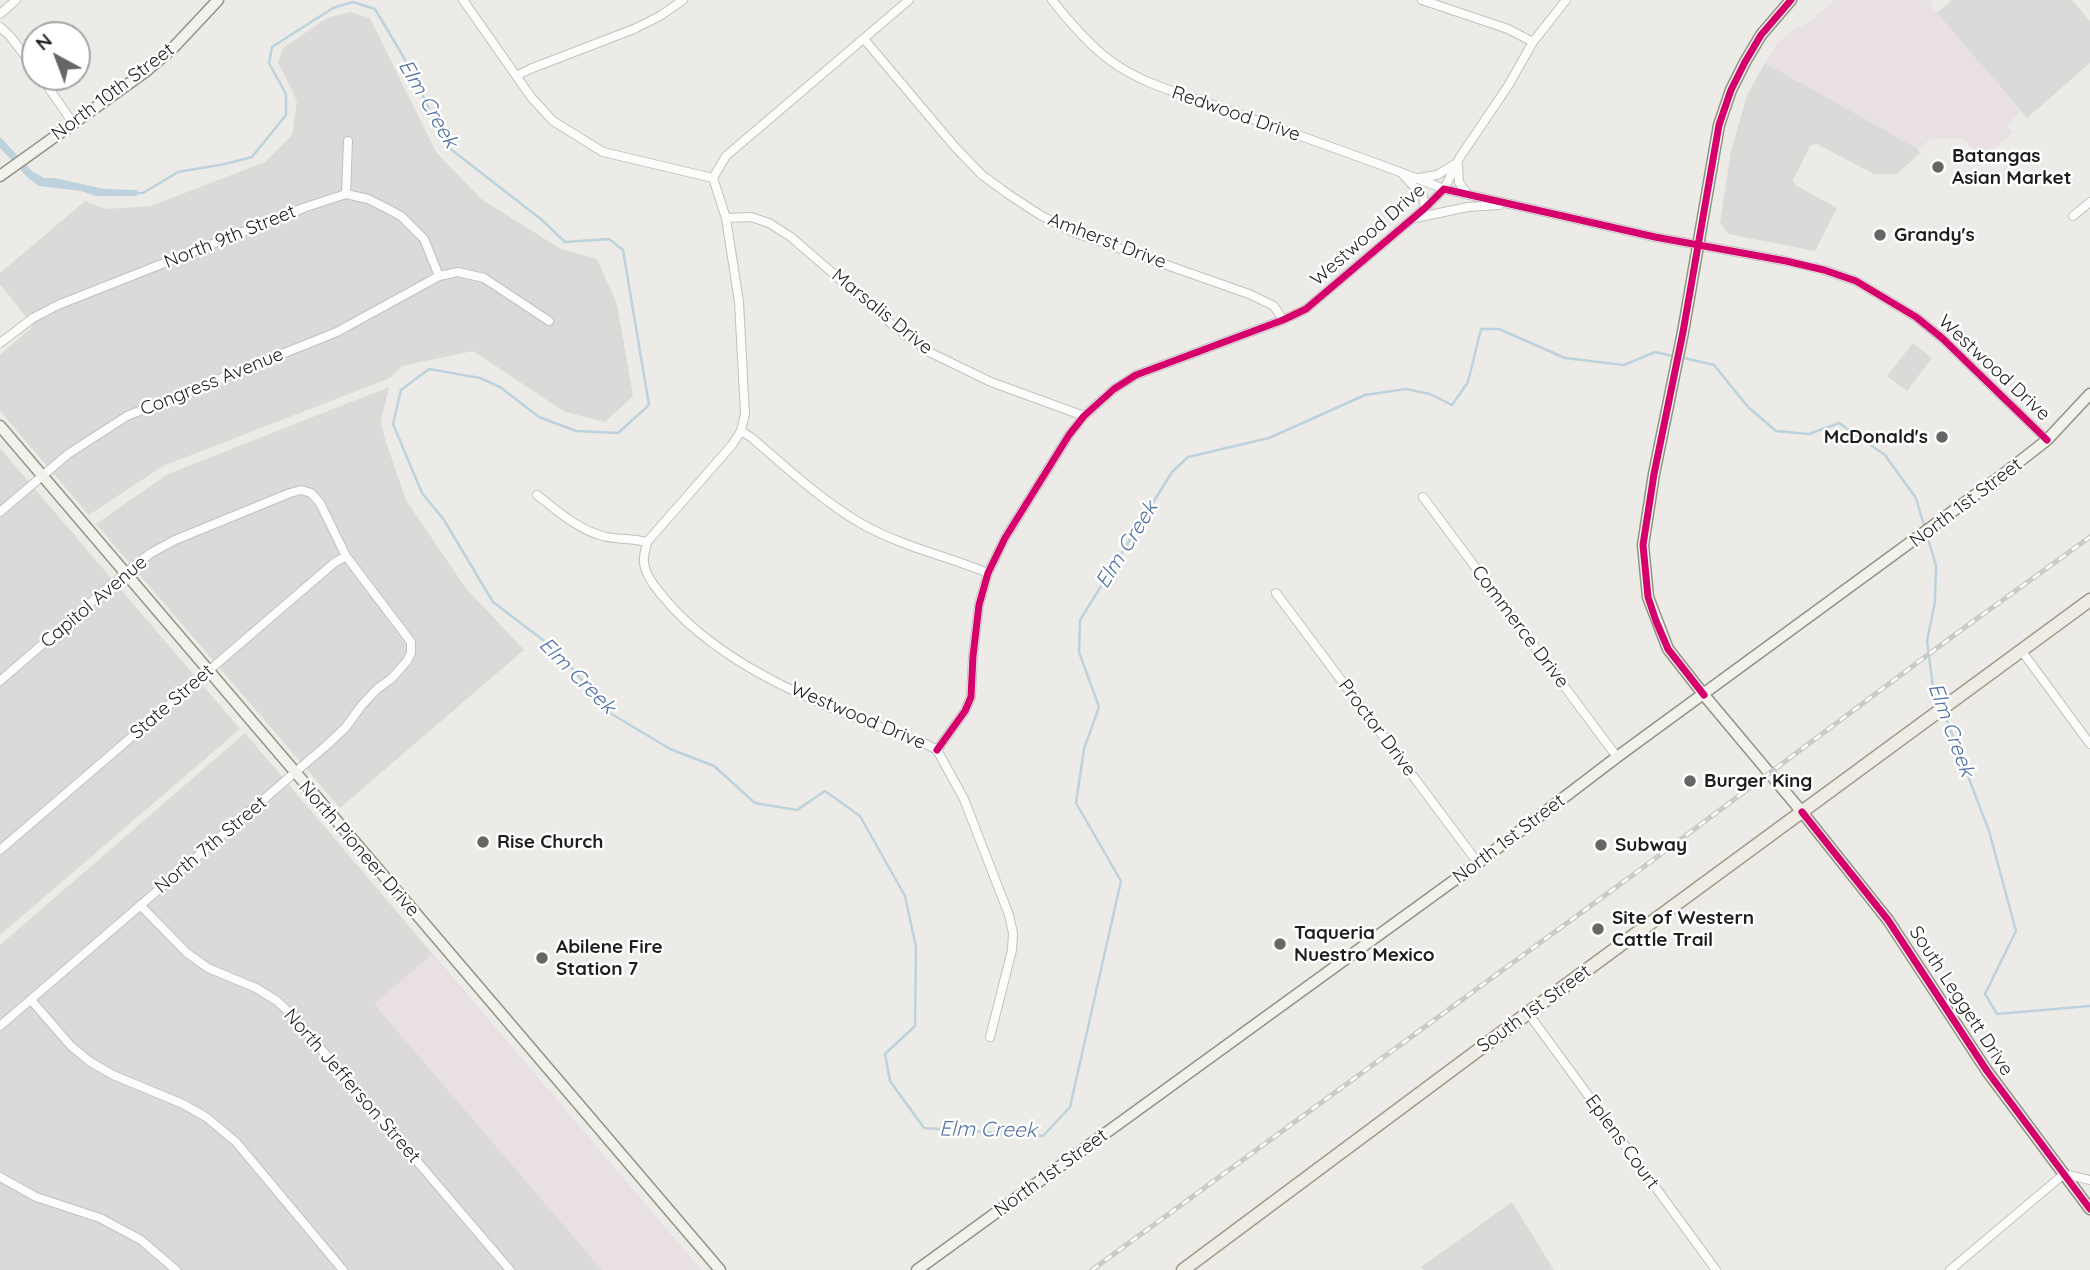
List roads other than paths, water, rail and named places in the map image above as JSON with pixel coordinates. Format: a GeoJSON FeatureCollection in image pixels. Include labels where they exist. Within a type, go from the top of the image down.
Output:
{"type":"FeatureCollection","features":[{"type":"Feature","properties":{"kind":"main road","name":"North 10th Street"},"geometry":{"type":"LineString","coordinates":[[1,175],[145,72],[173,48],[218,0]]}},
{"type":"Feature","properties":{"kind":"main road","name":"South Leggett Drive"},"geometry":{"type":"LineString","coordinates":[[1791,0],[1761,35],[1745,62],[1731,90],[1719,125],[1643,545],[1648,597],[1668,649],[1888,920],[1987,1071],[2090,1209]]}},
{"type":"Feature","properties":{"kind":"main road","name":"North 1st Street"},"geometry":{"type":"LineString","coordinates":[[917,1270],[1478,863],[1617,757],[1912,543],[2047,440],[2090,394]]}},
{"type":"Feature","properties":{"kind":"main road","name":"North Pioneer Drive"},"geometry":{"type":"LineString","coordinates":[[0,426],[720,1270]]}},
{"type":"Feature","properties":{"kind":"main road","name":"South 1st Street"},"geometry":{"type":"LineString","coordinates":[[1183,1270],[2090,600]]}},
{"type":"Feature","properties":{"kind":"street"},"geometry":{"type":"LineString","coordinates":[[0,14],[16,0]]}},
{"type":"Feature","properties":{"kind":"street"},"geometry":{"type":"LineString","coordinates":[[463,0],[531,97],[553,121],[603,152],[713,178]]}},
{"type":"Feature","properties":{"kind":"street"},"geometry":{"type":"LineString","coordinates":[[516,76],[634,29],[660,16],[682,0]]}},
{"type":"Feature","properties":{"kind":"street"},"geometry":{"type":"LineString","coordinates":[[537,495],[593,533],[647,542],[732,445],[741,431],[745,414],[739,303],[726,218],[713,178],[726,156],[909,0]]}},
{"type":"Feature","properties":{"kind":"street","name":"Redwood Drive"},"geometry":{"type":"LineString","coordinates":[[1052,0],[1102,55],[1153,85],[1444,189]]}},
{"type":"Feature","properties":{"kind":"street"},"geometry":{"type":"LineString","coordinates":[[1422,0],[1508,29],[1533,42]]}},
{"type":"Feature","properties":{"kind":"street"},"geometry":{"type":"LineString","coordinates":[[1444,189],[1533,42],[1566,0]]}},
{"type":"Feature","properties":{"kind":"street"},"geometry":{"type":"LineString","coordinates":[[0,27],[21,51]]}},
{"type":"Feature","properties":{"kind":"street","name":"Amherst Drive"},"geometry":{"type":"LineString","coordinates":[[864,39],[973,166],[1008,194],[1073,232],[1249,294],[1273,306],[1283,320]]}},
{"type":"Feature","properties":{"kind":"street"},"geometry":{"type":"LineString","coordinates":[[51,91],[73,123]]}},
{"type":"Feature","properties":{"kind":"street"},"geometry":{"type":"LineString","coordinates":[[348,141],[346,194],[368,199],[401,216],[424,239],[439,276],[458,272],[484,278],[549,321]]}},
{"type":"Feature","properties":{"kind":"street"},"geometry":{"type":"LineString","coordinates":[[1418,178],[1437,175],[1458,163]]}},
{"type":"Feature","properties":{"kind":"street"},"geometry":{"type":"LineString","coordinates":[[1458,163],[1459,183],[1468,195]]}},
{"type":"Feature","properties":{"kind":"street"},"geometry":{"type":"LineString","coordinates":[[1399,172],[1423,196],[1425,208]]}},
{"type":"Feature","properties":{"kind":"street","name":"Westwood Drive"},"geometry":{"type":"LineString","coordinates":[[647,542],[643,560],[647,575],[676,612],[699,635],[791,689],[937,750],[965,711],[971,697],[975,625],[988,573],[1012,527],[1069,435],[1084,416],[1114,388],[1136,375],[1306,309],[1444,189],[1655,237],[1824,270],[1856,281],[1916,317],[1942,338],[2047,440]]}},
{"type":"Feature","properties":{"kind":"street","name":"North 9th Street"},"geometry":{"type":"LineString","coordinates":[[0,343],[33,318],[58,305],[306,207],[346,194]]}},
{"type":"Feature","properties":{"kind":"street"},"geometry":{"type":"LineString","coordinates":[[2073,216],[2090,202]]}},
{"type":"Feature","properties":{"kind":"street"},"geometry":{"type":"LineString","coordinates":[[1409,220],[1468,207],[1511,205]]}},
{"type":"Feature","properties":{"kind":"street","name":"Marsalis Drive"},"geometry":{"type":"LineString","coordinates":[[726,218],[751,217],[769,223],[791,237],[895,327],[929,352],[991,383],[1084,416]]}},
{"type":"Feature","properties":{"kind":"street","name":"Congress Avenue"},"geometry":{"type":"LineString","coordinates":[[0,512],[68,454],[128,416],[337,332],[439,276]]}},
{"type":"Feature","properties":{"kind":"street"},"geometry":{"type":"LineString","coordinates":[[741,431],[810,487],[863,525],[988,573]]}},
{"type":"Feature","properties":{"kind":"street","name":"Capitol Avenue"},"geometry":{"type":"LineString","coordinates":[[0,681],[151,553],[175,540],[290,493],[301,490],[311,493],[320,503],[346,556]]}},
{"type":"Feature","properties":{"kind":"street","name":"Commerce Drive"},"geometry":{"type":"LineString","coordinates":[[1423,497],[1617,757]]}},
{"type":"Feature","properties":{"kind":"street","name":"North 7th Street"},"geometry":{"type":"LineString","coordinates":[[0,1026],[295,774],[345,728],[377,689],[407,662],[411,653],[411,642],[346,556]]}},
{"type":"Feature","properties":{"kind":"street","name":"State Street"},"geometry":{"type":"LineString","coordinates":[[1,848],[334,563],[346,556]]}},
{"type":"Feature","properties":{"kind":"street","name":"Proctor Drive"},"geometry":{"type":"LineString","coordinates":[[1276,593],[1478,863]]}},
{"type":"Feature","properties":{"kind":"street"},"geometry":{"type":"LineString","coordinates":[[2021,650],[2090,744]]}},
{"type":"Feature","properties":{"kind":"street"},"geometry":{"type":"LineString","coordinates":[[937,750],[964,799],[1009,915],[1013,933],[1012,950],[990,1037]]}},
{"type":"Feature","properties":{"kind":"street","name":"North Jefferson Street"},"geometry":{"type":"LineString","coordinates":[[140,905],[187,953],[208,968],[257,988],[293,1016],[510,1270]]}},
{"type":"Feature","properties":{"kind":"street"},"geometry":{"type":"LineString","coordinates":[[31,1000],[89,1061],[113,1075],[183,1104],[206,1117],[236,1142],[343,1270]]}},
{"type":"Feature","properties":{"kind":"street","name":"Eplens Court"},"geometry":{"type":"LineString","coordinates":[[1528,1013],[1716,1270]]}},
{"type":"Feature","properties":{"kind":"street"},"geometry":{"type":"LineString","coordinates":[[1953,1269],[2064,1174],[2090,1180]]}},
{"type":"Feature","properties":{"kind":"street"},"geometry":{"type":"LineString","coordinates":[[0,1177],[36,1197],[100,1218],[141,1240],[176,1270]]}},
{"type":"Feature","properties":{"kind":"water"},"geometry":{"type":"Polygon","coordinates":[[[0,137],[32,171],[44,178],[104,189],[137,190],[137,196],[96,196],[81,191],[39,186],[0,148],[0,137]]]}},
{"type":"Feature","properties":{"kind":"waterway","name":"Elm Creek"},"geometry":{"type":"LineString","coordinates":[[136,193],[143,193],[178,172],[252,157],[286,115],[286,94],[269,63],[272,47],[333,8],[353,2],[375,9],[403,56],[448,147],[542,220],[565,242],[609,239],[623,250],[649,405],[618,433],[576,431],[539,417],[500,387],[480,378],[429,369],[401,390],[393,424],[422,493],[444,520],[493,602],[556,650],[610,713],[670,749],[714,766],[755,803],[797,810],[825,791],[860,816],[905,896],[916,947],[915,1026],[885,1054],[890,1081],[924,1128],[1043,1136],[1070,1107],[1121,881],[1076,803],[1084,749],[1099,707],[1079,652],[1080,620],[1172,472],[1188,457],[1269,438],[1365,395],[1406,389],[1430,394],[1452,405],[1468,382],[1481,329],[1499,329],[1565,358],[1624,365],[1655,352],[1673,356]]}},
{"type":"Feature","properties":{"kind":"waterway","name":"Elm Creek"},"geometry":{"type":"LineString","coordinates":[[1680,357],[1714,365],[1748,407],[1776,431],[1809,434],[1839,423],[1885,455],[1916,498],[1925,529]]}},
{"type":"Feature","properties":{"kind":"waterway","name":"Elm Creek"},"geometry":{"type":"LineString","coordinates":[[1927,536],[1936,565],[1935,602],[1927,641],[1933,687],[1940,704]]}},
{"type":"Feature","properties":{"kind":"waterway","name":"Elm Creek"},"geometry":{"type":"LineString","coordinates":[[1944,713],[1989,831],[2016,931],[1985,994],[1997,1014],[2090,1006]]}},
{"type":"Feature","properties":{"kind":"railway"},"geometry":{"type":"LineString","coordinates":[[1092,1270],[2090,537]]}},
{"type":"Feature","properties":{"kind":"place","name":"Batangas Asian Market"},"geometry":{"type":"Point","coordinates":[1938,167]}},
{"type":"Feature","properties":{"kind":"place","name":"Grandy's"},"geometry":{"type":"Point","coordinates":[1880,235]}},
{"type":"Feature","properties":{"kind":"place","name":"McDonald's"},"geometry":{"type":"Point","coordinates":[1942,437]}},
{"type":"Feature","properties":{"kind":"place","name":"Burger King"},"geometry":{"type":"Point","coordinates":[1690,781]}},
{"type":"Feature","properties":{"kind":"place","name":"Rise Church"},"geometry":{"type":"Point","coordinates":[483,842]}},
{"type":"Feature","properties":{"kind":"place","name":"Subway"},"geometry":{"type":"Point","coordinates":[1601,845]}},
{"type":"Feature","properties":{"kind":"place","name":"Site of Western Cattle Trail"},"geometry":{"type":"Point","coordinates":[1598,929]}},
{"type":"Feature","properties":{"kind":"place","name":"Taqueria Nuestro Mexico"},"geometry":{"type":"Point","coordinates":[1280,944]}},
{"type":"Feature","properties":{"kind":"place","name":"Abilene Fire Station 7"},"geometry":{"type":"Point","coordinates":[542,958]}}]}
